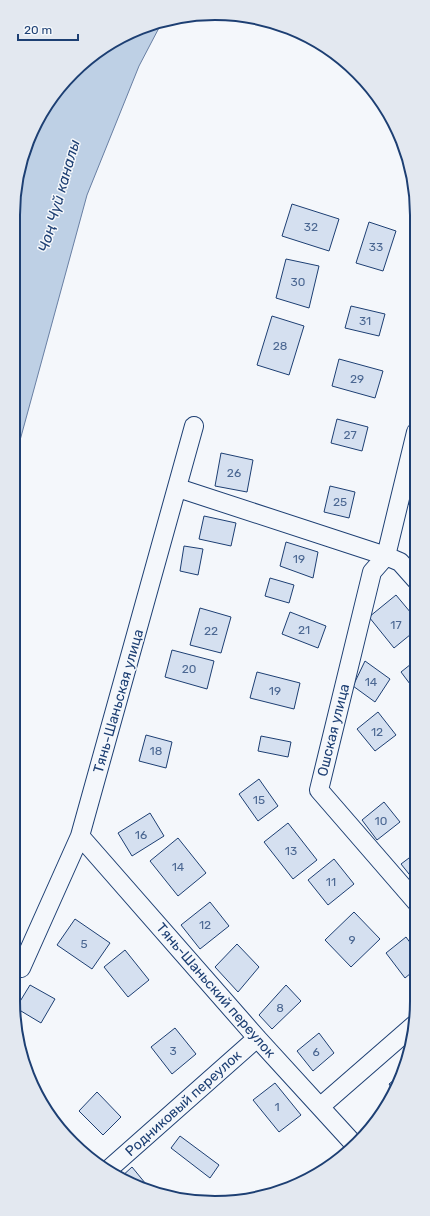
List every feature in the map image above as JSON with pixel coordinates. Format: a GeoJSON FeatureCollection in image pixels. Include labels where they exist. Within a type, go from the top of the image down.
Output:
{"type":"FeatureCollection","features":[{"type":"Feature","properties":{"kind":"street","name":"Тянь-Шаньская улица"},"geometry":{"type":"LineString","coordinates":[[21,968],[80,836],[194,426]]}},
{"type":"Feature","properties":{"kind":"street"},"geometry":{"type":"LineString","coordinates":[[386,556],[410,457]]}},
{"type":"Feature","properties":{"kind":"street"},"geometry":{"type":"LineString","coordinates":[[178,488],[386,556],[400,562],[410,573]]}},
{"type":"Feature","properties":{"kind":"street","name":"Ошская улица"},"geometry":{"type":"LineString","coordinates":[[386,556],[372,572],[318,790],[410,895]]}},
{"type":"Feature","properties":{"kind":"street","name":"Тянь-Шаньский переулок"},"geometry":{"type":"LineString","coordinates":[[80,836],[257,1038],[321,1106],[351,1141]]}},
{"type":"Feature","properties":{"kind":"street"},"geometry":{"type":"LineString","coordinates":[[321,1106],[407,1031]]}},
{"type":"Feature","properties":{"kind":"street","name":"Родниковый переулок"},"geometry":{"type":"LineString","coordinates":[[112,1166],[257,1038]]}},
{"type":"Feature","properties":{"kind":"water","name":"Чоң Чүй каналы"},"geometry":{"type":"Polygon","coordinates":[[[159,28],[139,66],[87,195],[20,440],[20,202],[30,152],[46,117],[60,96],[86,68],[96,60],[129,40],[159,28]]]}},
{"type":"Feature","properties":{"kind":"building"},"geometry":{"type":"Polygon","coordinates":[[[292,204],[339,219],[329,251],[282,236],[292,204]]]}},
{"type":"Feature","properties":{"kind":"building"},"geometry":{"type":"Polygon","coordinates":[[[369,222],[396,231],[383,271],[356,263],[369,222]]]}},
{"type":"Feature","properties":{"kind":"building"},"geometry":{"type":"Polygon","coordinates":[[[286,259],[319,266],[309,308],[276,298],[286,259]]]}},
{"type":"Feature","properties":{"kind":"building"},"geometry":{"type":"Polygon","coordinates":[[[351,306],[385,314],[379,336],[345,328],[351,306]]]}},
{"type":"Feature","properties":{"kind":"building"},"geometry":{"type":"Polygon","coordinates":[[[272,316],[304,326],[289,375],[257,365],[272,316]]]}},
{"type":"Feature","properties":{"kind":"building"},"geometry":{"type":"Polygon","coordinates":[[[339,359],[383,371],[375,398],[332,386],[339,359]]]}},
{"type":"Feature","properties":{"kind":"building"},"geometry":{"type":"Polygon","coordinates":[[[337,419],[368,427],[362,451],[331,443],[337,419]]]}},
{"type":"Feature","properties":{"kind":"building"},"geometry":{"type":"Polygon","coordinates":[[[221,453],[253,460],[247,492],[215,486],[221,453]]]}},
{"type":"Feature","properties":{"kind":"building"},"geometry":{"type":"Polygon","coordinates":[[[330,486],[355,492],[349,518],[324,512],[330,486]]]}},
{"type":"Feature","properties":{"kind":"building"},"geometry":{"type":"Polygon","coordinates":[[[204,516],[236,523],[231,546],[199,539],[204,516]]]}},
{"type":"Feature","properties":{"kind":"building"},"geometry":{"type":"Polygon","coordinates":[[[286,542],[318,552],[313,578],[280,566],[286,542]]]}},
{"type":"Feature","properties":{"kind":"building"},"geometry":{"type":"Polygon","coordinates":[[[184,546],[203,549],[198,575],[180,571],[184,546]]]}},
{"type":"Feature","properties":{"kind":"building"},"geometry":{"type":"Polygon","coordinates":[[[270,578],[294,585],[289,603],[265,596],[270,578]]]}},
{"type":"Feature","properties":{"kind":"building"},"geometry":{"type":"Polygon","coordinates":[[[396,595],[410,612],[410,635],[394,648],[369,617],[396,595]]]}},
{"type":"Feature","properties":{"kind":"building"},"geometry":{"type":"Polygon","coordinates":[[[200,608],[231,617],[221,653],[190,645],[200,608]]]}},
{"type":"Feature","properties":{"kind":"building"},"geometry":{"type":"Polygon","coordinates":[[[290,612],[326,626],[318,648],[282,634],[290,612]]]}},
{"type":"Feature","properties":{"kind":"building"},"geometry":{"type":"Polygon","coordinates":[[[172,650],[214,661],[207,689],[165,677],[172,650]]]}},
{"type":"Feature","properties":{"kind":"building"},"geometry":{"type":"Polygon","coordinates":[[[365,661],[390,679],[375,702],[353,686],[365,661]]]}},
{"type":"Feature","properties":{"kind":"building"},"geometry":{"type":"Polygon","coordinates":[[[410,665],[410,684],[401,672],[410,665]]]}},
{"type":"Feature","properties":{"kind":"building"},"geometry":{"type":"Polygon","coordinates":[[[257,672],[300,683],[294,709],[250,698],[257,672]]]}},
{"type":"Feature","properties":{"kind":"building"},"geometry":{"type":"Polygon","coordinates":[[[378,712],[396,735],[375,751],[357,729],[378,712]]]}},
{"type":"Feature","properties":{"kind":"building"},"geometry":{"type":"Polygon","coordinates":[[[146,735],[172,742],[166,768],[139,761],[146,735]]]}},
{"type":"Feature","properties":{"kind":"building"},"geometry":{"type":"Polygon","coordinates":[[[261,736],[291,742],[288,757],[258,751],[261,736]]]}},
{"type":"Feature","properties":{"kind":"building"},"geometry":{"type":"Polygon","coordinates":[[[259,779],[278,806],[258,821],[239,794],[259,779]]]}},
{"type":"Feature","properties":{"kind":"building"},"geometry":{"type":"Polygon","coordinates":[[[384,802],[400,822],[377,840],[362,820],[384,802]]]}},
{"type":"Feature","properties":{"kind":"building"},"geometry":{"type":"Polygon","coordinates":[[[150,813],[164,836],[132,856],[118,833],[150,813]]]}},
{"type":"Feature","properties":{"kind":"building"},"geometry":{"type":"Polygon","coordinates":[[[288,823],[317,860],[293,879],[264,842],[288,823]]]}},
{"type":"Feature","properties":{"kind":"building"},"geometry":{"type":"Polygon","coordinates":[[[178,838],[206,873],[178,896],[150,861],[178,838]]]}},
{"type":"Feature","properties":{"kind":"building"},"geometry":{"type":"Polygon","coordinates":[[[410,857],[410,875],[401,864],[410,857]]]}},
{"type":"Feature","properties":{"kind":"building"},"geometry":{"type":"Polygon","coordinates":[[[334,859],[354,884],[328,905],[308,880],[334,859]]]}},
{"type":"Feature","properties":{"kind":"building"},"geometry":{"type":"Polygon","coordinates":[[[210,902],[229,926],[200,949],[181,925],[210,902]]]}},
{"type":"Feature","properties":{"kind":"building"},"geometry":{"type":"Polygon","coordinates":[[[354,912],[380,939],[351,967],[325,940],[354,912]]]}},
{"type":"Feature","properties":{"kind":"building"},"geometry":{"type":"Polygon","coordinates":[[[75,919],[110,943],[92,969],[57,945],[75,919]]]}},
{"type":"Feature","properties":{"kind":"building"},"geometry":{"type":"Polygon","coordinates":[[[406,937],[410,942],[410,974],[405,978],[386,953],[406,937]]]}},
{"type":"Feature","properties":{"kind":"building"},"geometry":{"type":"Polygon","coordinates":[[[237,944],[259,967],[238,992],[215,967],[237,944]]]}},
{"type":"Feature","properties":{"kind":"building"},"geometry":{"type":"Polygon","coordinates":[[[125,950],[149,980],[128,997],[104,967],[125,950]]]}},
{"type":"Feature","properties":{"kind":"building"},"geometry":{"type":"Polygon","coordinates":[[[30,985],[55,999],[41,1023],[20,1010],[20,1001],[30,985]]]}},
{"type":"Feature","properties":{"kind":"building"},"geometry":{"type":"Polygon","coordinates":[[[286,985],[301,1001],[272,1029],[259,1015],[286,985]]]}},
{"type":"Feature","properties":{"kind":"building"},"geometry":{"type":"Polygon","coordinates":[[[175,1028],[196,1054],[172,1074],[151,1047],[175,1028]]]}},
{"type":"Feature","properties":{"kind":"building"},"geometry":{"type":"Polygon","coordinates":[[[319,1033],[334,1053],[313,1071],[297,1051],[319,1033]]]}},
{"type":"Feature","properties":{"kind":"building"},"geometry":{"type":"Polygon","coordinates":[[[275,1083],[301,1115],[279,1132],[253,1100],[275,1083]]]}},
{"type":"Feature","properties":{"kind":"building"},"geometry":{"type":"Polygon","coordinates":[[[97,1092],[121,1117],[103,1135],[79,1111],[97,1092]]]}},
{"type":"Feature","properties":{"kind":"building"},"geometry":{"type":"Polygon","coordinates":[[[180,1136],[219,1165],[210,1178],[171,1148],[180,1136]]]}},
{"type":"Feature","properties":{"kind":"building"},"geometry":{"type":"Polygon","coordinates":[[[132,1167],[145,1183],[129,1176],[125,1174],[132,1167]]]}}]}
